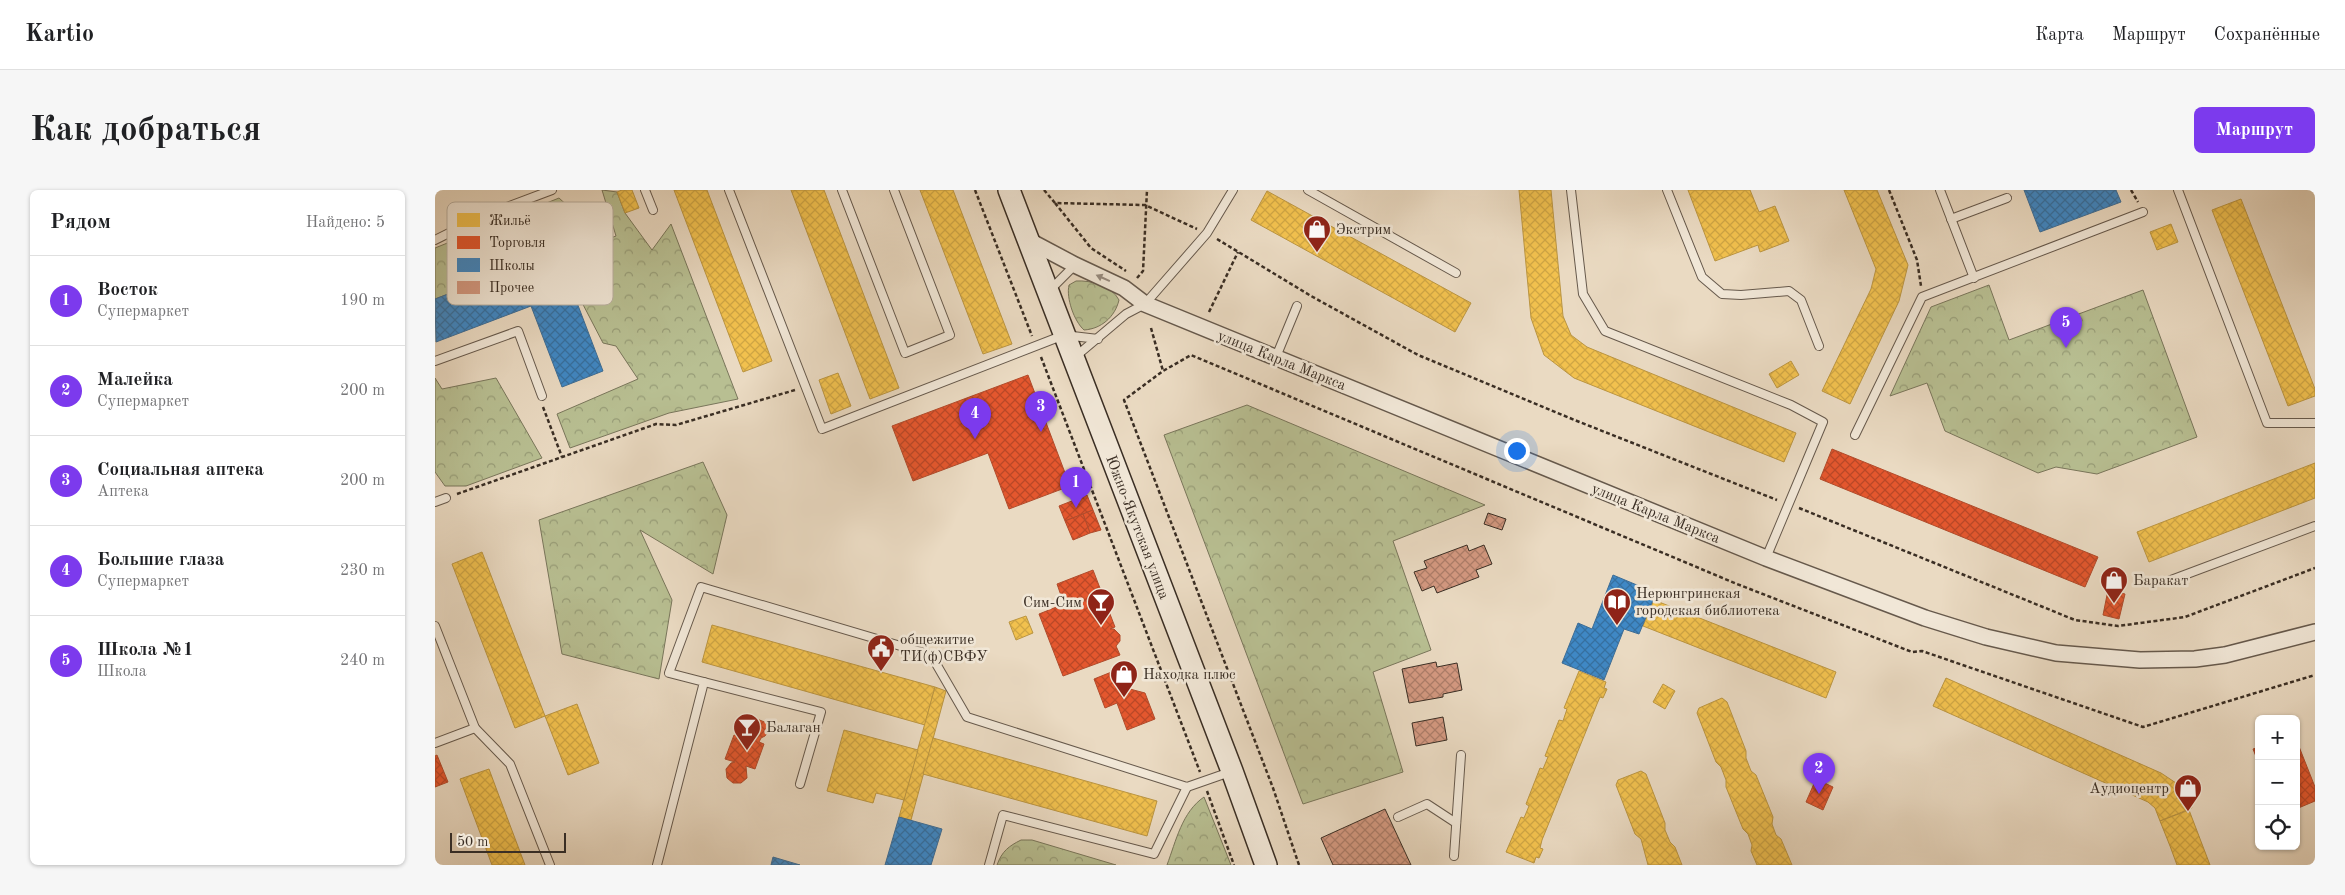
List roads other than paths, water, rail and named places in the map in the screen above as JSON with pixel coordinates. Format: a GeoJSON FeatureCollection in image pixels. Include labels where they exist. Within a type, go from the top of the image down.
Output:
{"type":"FeatureCollection","features":[{"type":"Feature","properties":{"kind":"street","name":"Южно-Якутская улица"},"geometry":{"type":"LineString","coordinates":[[1009,190],[1232,771],[1266,865]]}},
{"type":"Feature","properties":{"kind":"street","name":"улица Карла Маркса"},"geometry":{"type":"LineString","coordinates":[[1028,240],[1124,288],[1145,304],[1766,558],[1925,618],[1986,637],[2056,653],[2140,660],[2195,659],[2225,655],[2315,632]]}},
{"type":"Feature","properties":{"kind":"lane"},"geometry":{"type":"LineString","coordinates":[[520,202],[552,190]]}},
{"type":"Feature","properties":{"kind":"lane"},"geometry":{"type":"LineString","coordinates":[[645,190],[653,210]]}},
{"type":"Feature","properties":{"kind":"lane"},"geometry":{"type":"LineString","coordinates":[[729,190],[822,429],[1064,335],[1098,339]]}},
{"type":"Feature","properties":{"kind":"lane"},"geometry":{"type":"LineString","coordinates":[[842,190],[905,353],[950,335],[894,190]]}},
{"type":"Feature","properties":{"kind":"lane"},"geometry":{"type":"LineString","coordinates":[[1073,358],[1126,314],[1145,304],[1207,233],[1233,190]]}},
{"type":"Feature","properties":{"kind":"lane"},"geometry":{"type":"LineString","coordinates":[[1308,190],[1456,273]]}},
{"type":"Feature","properties":{"kind":"lane"},"geometry":{"type":"LineString","coordinates":[[1571,190],[1583,294],[1605,330],[1791,405],[1823,422],[1766,558]]}},
{"type":"Feature","properties":{"kind":"lane"},"geometry":{"type":"LineString","coordinates":[[1667,190],[1702,277],[1722,294],[1741,295],[1789,291],[1801,300],[1819,346]]}},
{"type":"Feature","properties":{"kind":"lane"},"geometry":{"type":"LineString","coordinates":[[1940,190],[1974,278]]}},
{"type":"Feature","properties":{"kind":"lane"},"geometry":{"type":"LineString","coordinates":[[2179,190],[2267,423],[2315,423]]}},
{"type":"Feature","properties":{"kind":"lane"},"geometry":{"type":"LineString","coordinates":[[1951,220],[2007,198]]}},
{"type":"Feature","properties":{"kind":"lane"},"geometry":{"type":"LineString","coordinates":[[1855,435],[1923,297],[2143,212]]}},
{"type":"Feature","properties":{"kind":"lane"},"geometry":{"type":"LineString","coordinates":[[435,240],[447,234]]}},
{"type":"Feature","properties":{"kind":"lane"},"geometry":{"type":"LineString","coordinates":[[1048,292],[1075,265]]}},
{"type":"Feature","properties":{"kind":"lane"},"geometry":{"type":"LineString","coordinates":[[1276,357],[1297,306]]}},
{"type":"Feature","properties":{"kind":"lane"},"geometry":{"type":"LineString","coordinates":[[435,361],[518,331],[542,396]]}},
{"type":"Feature","properties":{"kind":"lane"},"geometry":{"type":"LineString","coordinates":[[435,502],[446,498]]}},
{"type":"Feature","properties":{"kind":"lane"},"geometry":{"type":"LineString","coordinates":[[2171,580],[2315,526]]}},
{"type":"Feature","properties":{"kind":"lane"},"geometry":{"type":"LineString","coordinates":[[800,784],[821,712],[669,672],[701,587],[931,655],[967,717],[1187,787],[1232,771]]}},
{"type":"Feature","properties":{"kind":"lane"},"geometry":{"type":"LineString","coordinates":[[435,626],[475,728],[510,764],[550,865]]}},
{"type":"Feature","properties":{"kind":"lane"},"geometry":{"type":"LineString","coordinates":[[657,865],[704,682]]}},
{"type":"Feature","properties":{"kind":"lane"},"geometry":{"type":"LineString","coordinates":[[435,744],[475,728]]}},
{"type":"Feature","properties":{"kind":"lane"},"geometry":{"type":"LineString","coordinates":[[1454,856],[1461,755]]}},
{"type":"Feature","properties":{"kind":"lane"},"geometry":{"type":"LineString","coordinates":[[989,865],[1003,815],[1154,854],[1187,787]]}},
{"type":"Feature","properties":{"kind":"lane"},"geometry":{"type":"LineString","coordinates":[[1398,817],[1427,804],[1456,823]]}},
{"type":"Feature","properties":{"kind":"place","name":"Экстрим"},"geometry":{"type":"Point","coordinates":[1317,253]}},
{"type":"Feature","properties":{"kind":"place","name":"Школа №1"},"geometry":{"type":"Point","coordinates":[2066,348]}},
{"type":"Feature","properties":{"kind":"place","name":"Социальная аптека"},"geometry":{"type":"Point","coordinates":[1041,432]}},
{"type":"Feature","properties":{"kind":"place","name":"Большие глаза"},"geometry":{"type":"Point","coordinates":[975,439]}},
{"type":"Feature","properties":{"kind":"place","name":"Восток"},"geometry":{"type":"Point","coordinates":[1076,508]}},
{"type":"Feature","properties":{"kind":"place","name":"Баракат"},"geometry":{"type":"Point","coordinates":[2114,604]}},
{"type":"Feature","properties":{"kind":"place","name":"Сим-Сим"},"geometry":{"type":"Point","coordinates":[1101,626]}},
{"type":"Feature","properties":{"kind":"place","name":"Нерюнгринская городская библиотека"},"geometry":{"type":"Point","coordinates":[1617,626]}},
{"type":"Feature","properties":{"kind":"place","name":"общежитие ТИ(ф)СВФУ"},"geometry":{"type":"Point","coordinates":[881,672]}},
{"type":"Feature","properties":{"kind":"place","name":"Находка плюс"},"geometry":{"type":"Point","coordinates":[1124,698]}},
{"type":"Feature","properties":{"kind":"place","name":"Балаган"},"geometry":{"type":"Point","coordinates":[747,751]}},
{"type":"Feature","properties":{"kind":"place","name":"Малейка"},"geometry":{"type":"Point","coordinates":[1819,794]}},
{"type":"Feature","properties":{"kind":"place","name":"Аудиоцентр"},"geometry":{"type":"Point","coordinates":[2188,812]}}]}
